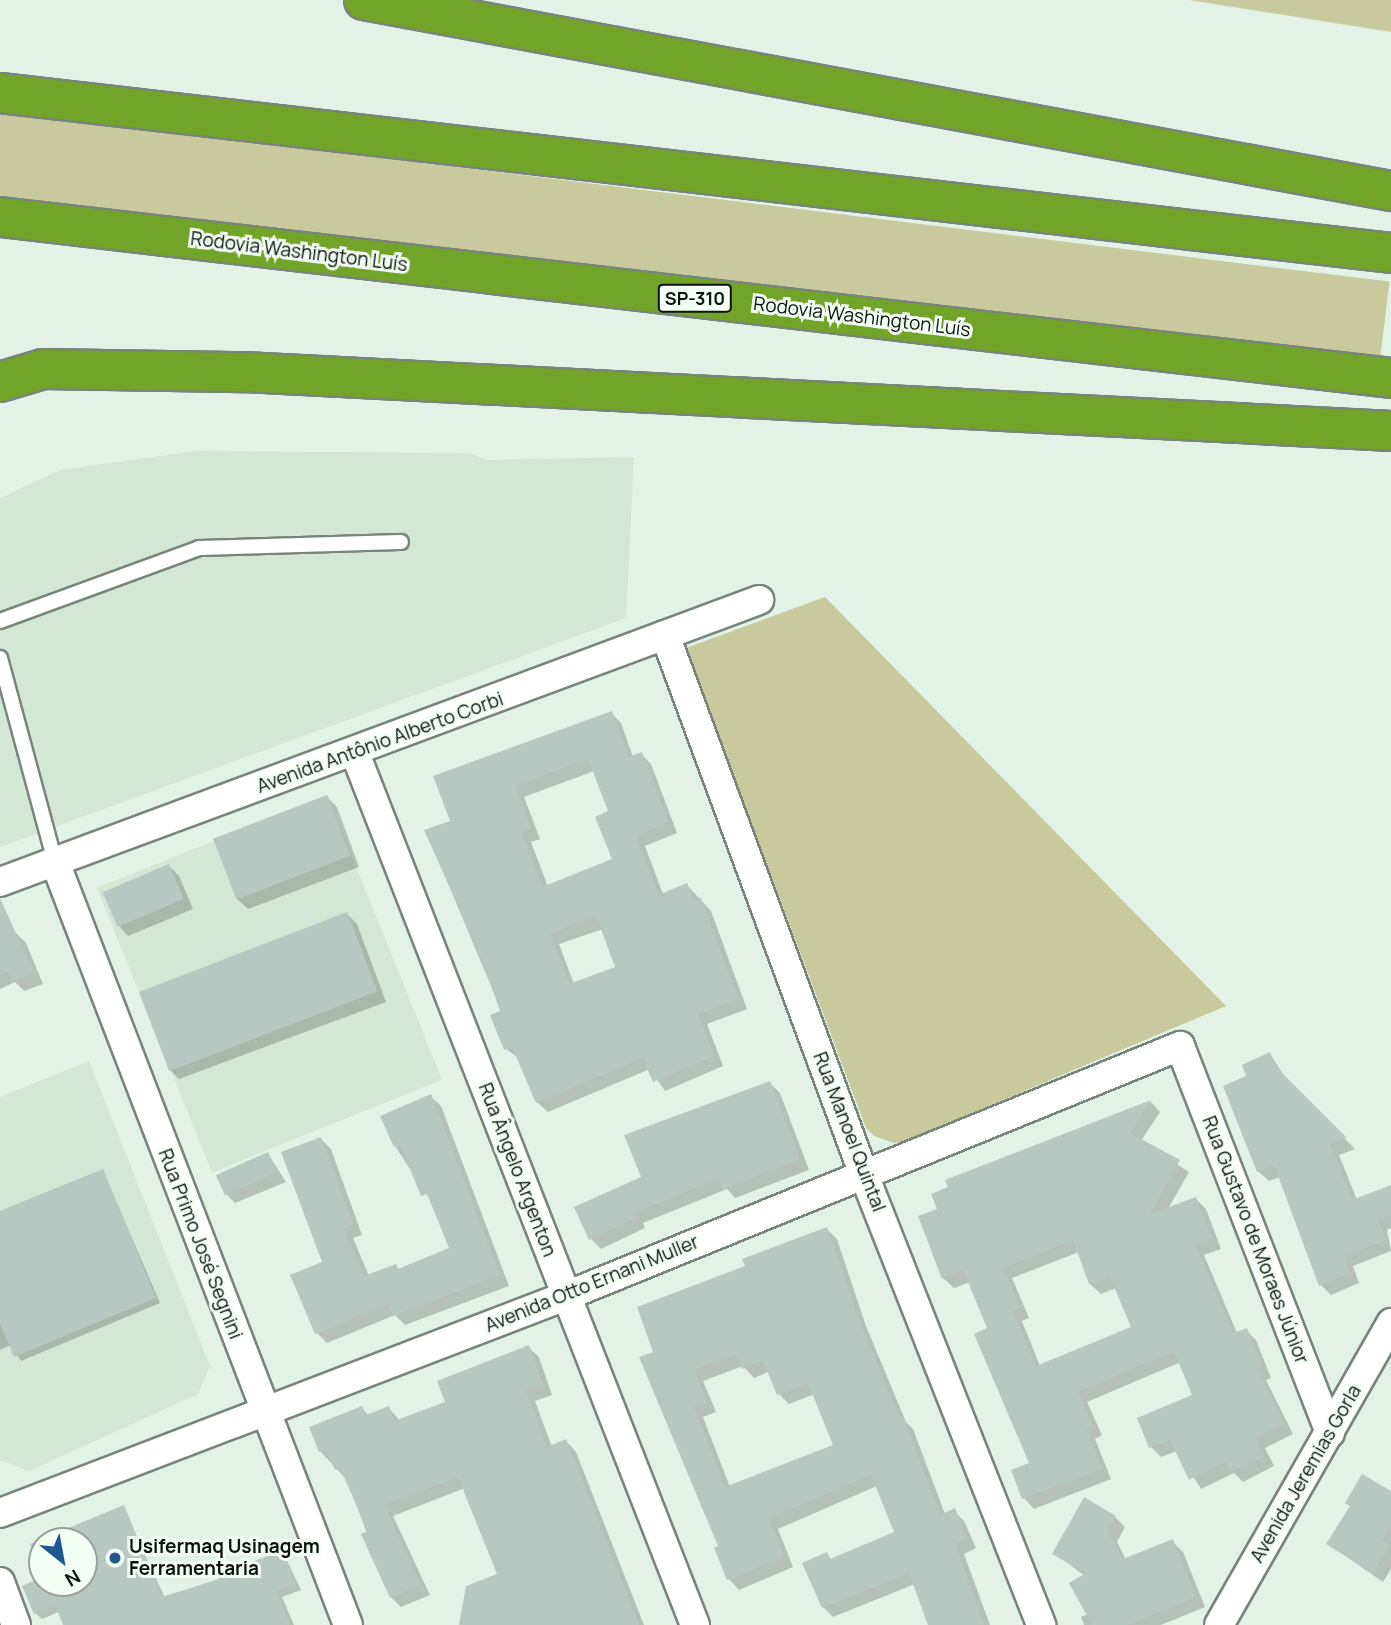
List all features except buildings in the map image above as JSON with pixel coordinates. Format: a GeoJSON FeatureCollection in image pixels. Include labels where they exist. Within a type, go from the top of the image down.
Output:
{"type":"FeatureCollection","features":[{"type":"Feature","properties":{"kind":"highway"},"geometry":{"type":"LineString","coordinates":[[364,0],[1391,191]]}},
{"type":"Feature","properties":{"kind":"highway"},"geometry":{"type":"LineString","coordinates":[[0,93],[1391,253]]}},
{"type":"Feature","properties":{"kind":"highway","name":"Rodovia Washington Luís"},"geometry":{"type":"LineString","coordinates":[[0,217],[1391,378]]}},
{"type":"Feature","properties":{"kind":"highway"},"geometry":{"type":"LineString","coordinates":[[0,382],[43,369],[244,372],[1391,431]]}},
{"type":"Feature","properties":{"kind":"street","name":"Avenida Antônio Alberto Corbi"},"geometry":{"type":"LineString","coordinates":[[0,882],[355,753],[759,600]]}},
{"type":"Feature","properties":{"kind":"street","name":"Rua Manoel Quintal"},"geometry":{"type":"LineString","coordinates":[[665,635],[864,1175],[1041,1625]]}},
{"type":"Feature","properties":{"kind":"street","name":"Rua Ângelo Argenton"},"geometry":{"type":"LineString","coordinates":[[355,753],[695,1625]]}},
{"type":"Feature","properties":{"kind":"street","name":"Rua Primo José Segnini"},"geometry":{"type":"LineString","coordinates":[[55,862],[264,1413],[348,1625]]}},
{"type":"Feature","properties":{"kind":"street","name":"Avenida Otto Ernani Muller"},"geometry":{"type":"LineString","coordinates":[[0,1513],[566,1296],[1180,1046]]}},
{"type":"Feature","properties":{"kind":"street","name":"Rua Gustavo de Moraes Júnior"},"geometry":{"type":"LineString","coordinates":[[1180,1046],[1330,1433]]}},
{"type":"Feature","properties":{"kind":"street","name":"Avenida Jeremias Gorla"},"geometry":{"type":"LineString","coordinates":[[1219,1625],[1391,1323]]}},
{"type":"Feature","properties":{"kind":"street"},"geometry":{"type":"LineString","coordinates":[[0,1582],[16,1625]]}},
{"type":"Feature","properties":{"kind":"lane"},"geometry":{"type":"LineString","coordinates":[[0,621],[199,548],[401,542]]}},
{"type":"Feature","properties":{"kind":"lane"},"geometry":{"type":"LineString","coordinates":[[0,658],[55,862]]}},
{"type":"Feature","properties":{"kind":"shaded area"},"geometry":{"type":"Polygon","coordinates":[[[196,451],[470,453],[486,460],[634,457],[626,618],[0,847],[0,498],[60,470],[196,451]]]}},
{"type":"Feature","properties":{"kind":"shaded area"},"geometry":{"type":"Polygon","coordinates":[[[327,795],[442,1080],[212,1173],[97,888],[327,795]]]}},
{"type":"Feature","properties":{"kind":"shaded area"},"geometry":{"type":"Polygon","coordinates":[[[89,1061],[210,1366],[198,1394],[29,1471],[0,1460],[0,1097],[89,1061]]]}},
{"type":"Feature","properties":{"kind":"green space"},"geometry":{"type":"Polygon","coordinates":[[[1189,0],[1391,0],[1391,32],[1189,0]]]}},
{"type":"Feature","properties":{"kind":"green space"},"geometry":{"type":"Polygon","coordinates":[[[0,111],[1390,282],[1379,371],[0,202],[0,111]]]}},
{"type":"Feature","properties":{"kind":"green space"},"geometry":{"type":"Polygon","coordinates":[[[825,597],[1226,1006],[905,1141],[894,1143],[874,1136],[866,1128],[686,648],[825,597]]]}},
{"type":"Feature","properties":{"kind":"place","name":"Usifermaq Usinagem Ferramentaria"},"geometry":{"type":"Point","coordinates":[115,1558]}}]}
